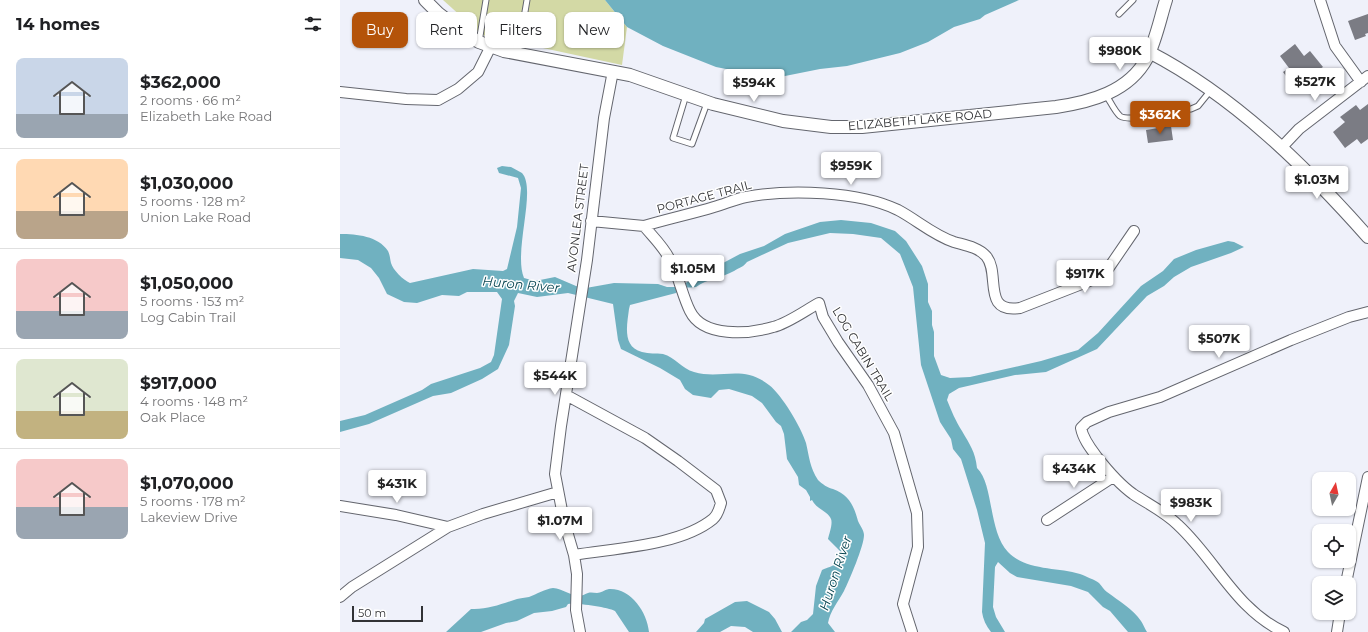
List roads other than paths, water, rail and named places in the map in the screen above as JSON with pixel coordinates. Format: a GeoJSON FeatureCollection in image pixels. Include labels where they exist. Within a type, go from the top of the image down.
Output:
{"type":"FeatureCollection","features":[{"type":"Feature","properties":{"kind":"street","name":"ELIZABETH LAKE ROAD"},"geometry":{"type":"LineString","coordinates":[[425,0],[438,13],[464,33],[485,44]]}},
{"type":"Feature","properties":{"kind":"street","name":"ELIZABETH LAKE ROAD"},"geometry":{"type":"LineString","coordinates":[[498,48],[518,54],[613,71],[642,79],[707,102],[783,121],[822,126],[852,127],[1056,107],[1084,103],[1106,95],[1124,84],[1138,71],[1149,52],[1166,0]]}},
{"type":"Feature","properties":{"kind":"street"},"geometry":{"type":"LineString","coordinates":[[1281,148],[1299,128],[1364,79],[1335,46],[1320,0]]}},
{"type":"Feature","properties":{"kind":"street"},"geometry":{"type":"LineString","coordinates":[[340,92],[406,99],[438,100],[458,89],[478,72],[483,64],[485,44]]}},
{"type":"Feature","properties":{"kind":"street"},"geometry":{"type":"LineString","coordinates":[[1149,52],[1180,69],[1211,90],[1281,148],[1334,199],[1368,237]]}},
{"type":"Feature","properties":{"kind":"street","name":"AVONLEA STREET"},"geometry":{"type":"LineString","coordinates":[[580,632],[576,610],[577,574],[574,555],[555,474],[581,300],[604,118],[613,71]]}},
{"type":"Feature","properties":{"kind":"street","name":"PORTAGE TRAIL"},"geometry":{"type":"LineString","coordinates":[[644,226],[745,197],[781,193],[839,194],[879,203],[898,211],[938,235],[971,247],[984,254],[990,265],[996,298],[1000,305],[1007,309],[1020,308],[1097,278],[1108,269],[1134,231]]}},
{"type":"Feature","properties":{"kind":"street"},"geometry":{"type":"LineString","coordinates":[[591,221],[644,226]]}},
{"type":"Feature","properties":{"kind":"street","name":"LOG CABIN TRAIL"},"geometry":{"type":"LineString","coordinates":[[644,226],[658,242],[670,260],[690,312],[698,321],[716,330],[745,333],[775,327],[819,303],[823,317],[838,342],[868,385],[894,434],[917,513],[918,547],[903,604],[912,632]]}},
{"type":"Feature","properties":{"kind":"street"},"geometry":{"type":"LineString","coordinates":[[1284,632],[1271,626],[1256,614],[1236,594],[1178,524],[1132,493],[1113,477],[1093,452],[1082,434],[1081,428],[1087,422],[1109,412],[1160,397],[1291,340],[1349,317],[1368,312]]}},
{"type":"Feature","properties":{"kind":"street"},"geometry":{"type":"LineString","coordinates":[[566,396],[645,438],[716,490],[721,503],[718,512],[713,519],[695,530],[675,537],[621,549],[574,555]]}},
{"type":"Feature","properties":{"kind":"street"},"geometry":{"type":"LineString","coordinates":[[1047,520],[1113,477]]}},
{"type":"Feature","properties":{"kind":"street"},"geometry":{"type":"LineString","coordinates":[[1347,576],[1368,477]]}},
{"type":"Feature","properties":{"kind":"street"},"geometry":{"type":"LineString","coordinates":[[340,597],[352,587],[448,527],[489,512],[558,492]]}},
{"type":"Feature","properties":{"kind":"street"},"geometry":{"type":"LineString","coordinates":[[340,506],[396,515],[448,527]]}},
{"type":"Feature","properties":{"kind":"street"},"geometry":{"type":"LineString","coordinates":[[1337,632],[1339,620]]}},
{"type":"Feature","properties":{"kind":"lane"},"geometry":{"type":"LineString","coordinates":[[486,0],[486,12]]}},
{"type":"Feature","properties":{"kind":"lane"},"geometry":{"type":"LineString","coordinates":[[518,54],[527,0]]}},
{"type":"Feature","properties":{"kind":"lane"},"geometry":{"type":"LineString","coordinates":[[1120,14],[1134,0]]}},
{"type":"Feature","properties":{"kind":"lane"},"geometry":{"type":"LineString","coordinates":[[1106,95],[1120,115],[1127,118],[1137,118],[1190,109],[1198,106],[1211,90]]}},
{"type":"Feature","properties":{"kind":"lane"},"geometry":{"type":"LineString","coordinates":[[686,95],[673,138],[692,144],[707,102]]}},
{"type":"Feature","properties":{"kind":"water"},"geometry":{"type":"Polygon","coordinates":[[[605,0],[1019,0],[985,15],[980,19],[954,27],[928,42],[900,53],[847,66],[820,69],[780,77],[767,77],[716,67],[663,46],[627,27],[624,23],[624,12],[615,12],[605,0]]]}},
{"type":"Feature","properties":{"kind":"water","name":"Huron River"},"geometry":{"type":"Polygon","coordinates":[[[502,166],[511,167],[522,173],[526,181],[527,192],[522,238],[521,267],[524,278],[535,281],[555,277],[576,286],[586,288],[614,283],[658,284],[667,287],[678,287],[740,254],[764,246],[785,234],[820,222],[841,220],[871,223],[895,231],[906,241],[922,266],[928,284],[928,302],[932,311],[934,356],[941,375],[950,378],[970,377],[1041,361],[1078,350],[1098,333],[1141,286],[1163,271],[1174,259],[1196,250],[1228,241],[1244,247],[1191,267],[1174,277],[1164,286],[1147,296],[1097,349],[1046,372],[1015,375],[959,388],[949,394],[947,400],[956,420],[970,444],[977,468],[986,485],[997,532],[1008,552],[1015,558],[1024,562],[1042,568],[1080,574],[1099,583],[1106,591],[1126,605],[1134,613],[1141,621],[1147,632],[1128,632],[1110,611],[1103,607],[1088,592],[1071,586],[1017,577],[998,562],[995,567],[993,607],[996,617],[1005,632],[991,632],[989,630],[982,612],[985,543],[977,510],[961,459],[953,449],[951,439],[940,422],[921,365],[913,287],[900,254],[881,238],[853,234],[830,233],[788,243],[747,262],[729,273],[696,287],[683,288],[676,293],[630,305],[627,322],[627,335],[631,345],[642,352],[663,354],[694,372],[704,374],[750,375],[769,385],[780,396],[796,420],[804,436],[811,466],[818,480],[825,486],[839,491],[847,498],[853,506],[864,533],[862,547],[853,572],[829,619],[828,623],[835,632],[791,632],[801,622],[807,620],[813,614],[816,586],[822,570],[836,564],[840,556],[840,551],[828,539],[832,524],[831,519],[816,506],[812,500],[810,501],[810,497],[806,490],[799,485],[798,477],[787,459],[784,434],[781,426],[776,422],[762,403],[752,396],[729,389],[719,390],[711,398],[693,395],[685,389],[680,380],[660,368],[621,349],[618,340],[613,304],[568,293],[537,297],[518,293],[514,301],[515,306],[509,345],[498,369],[482,379],[451,393],[433,396],[369,424],[340,432],[340,421],[365,415],[422,390],[431,384],[480,368],[491,362],[494,355],[502,299],[497,292],[467,292],[459,296],[442,295],[417,303],[404,302],[387,294],[379,278],[371,268],[358,260],[340,258],[340,234],[360,235],[379,242],[388,251],[392,266],[396,272],[404,280],[410,283],[473,269],[503,271],[507,269],[517,227],[521,188],[518,178],[499,173],[497,168],[502,166]]]}},
{"type":"Feature","properties":{"kind":"water"},"geometry":{"type":"Polygon","coordinates":[[[553,588],[579,596],[589,593],[598,593],[609,589],[624,592],[631,597],[641,609],[648,624],[649,632],[629,632],[615,611],[606,608],[568,604],[566,607],[552,611],[534,613],[517,621],[506,623],[481,632],[446,632],[471,609],[483,609],[529,597],[544,590],[553,588]]]}},
{"type":"Feature","properties":{"kind":"water"},"geometry":{"type":"Polygon","coordinates":[[[747,601],[769,612],[775,619],[782,632],[753,632],[745,627],[731,626],[720,632],[696,632],[704,623],[705,619],[735,602],[747,601]]]}}]}
